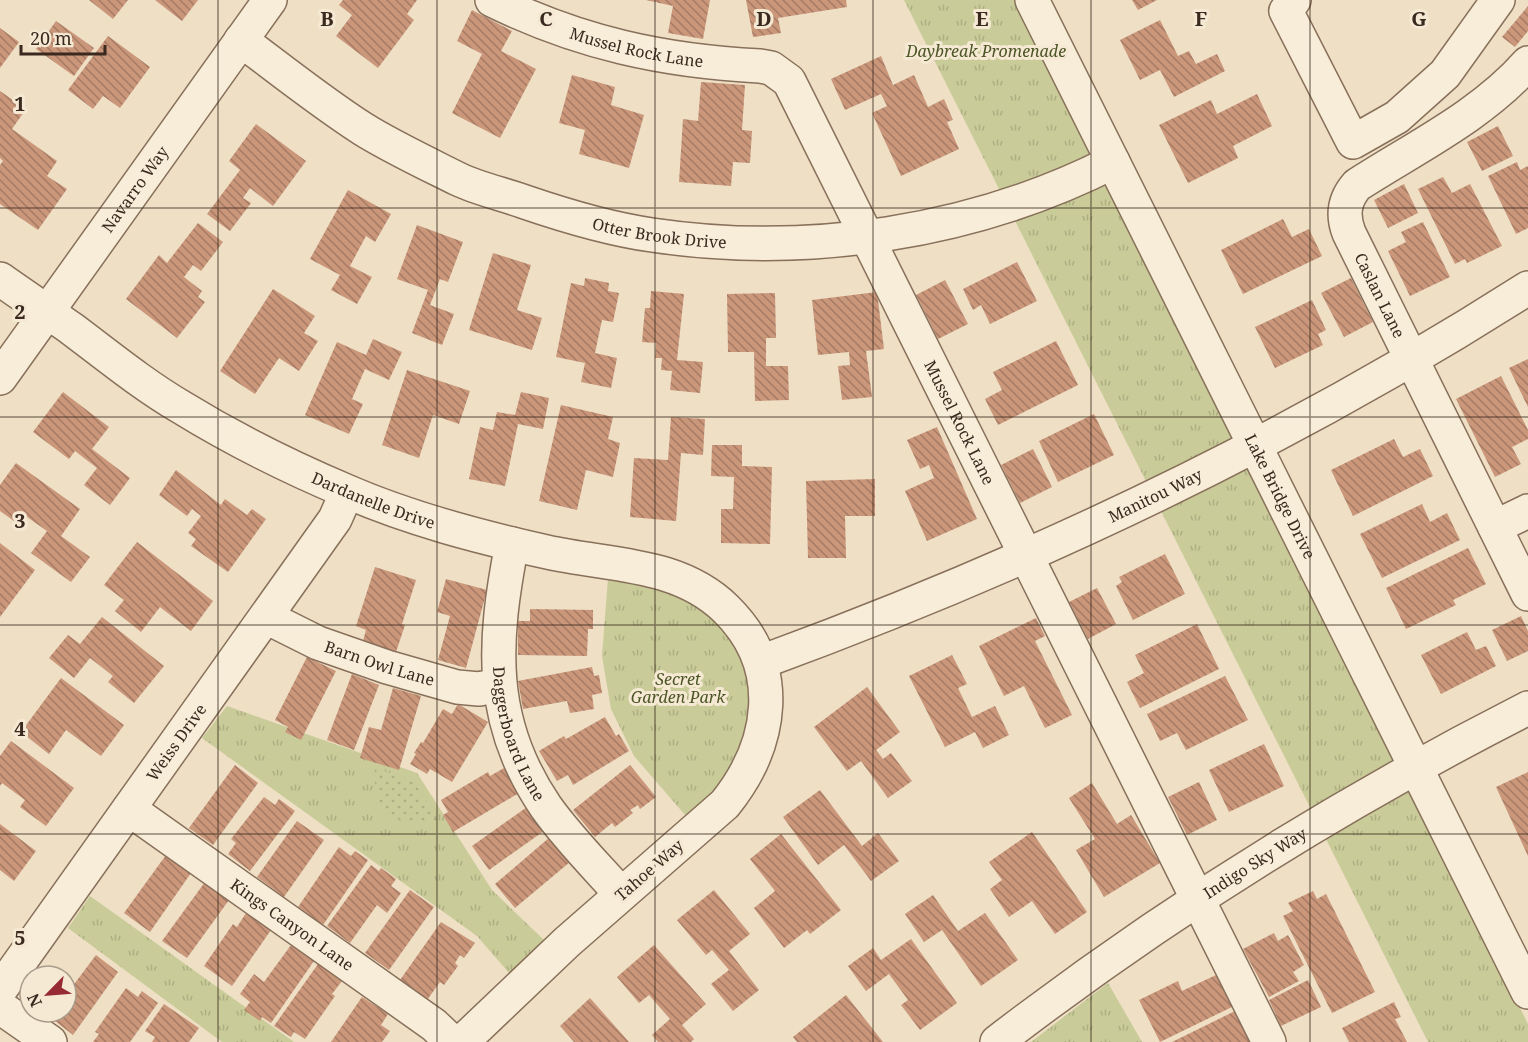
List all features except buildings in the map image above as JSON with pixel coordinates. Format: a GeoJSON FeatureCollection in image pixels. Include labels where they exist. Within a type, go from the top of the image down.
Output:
{"type":"FeatureCollection","features":[{"type":"Feature","properties":{"kind":"street","name":"Navarro Way"},"geometry":{"type":"LineString","coordinates":[[0,378],[270,0]]}},
{"type":"Feature","properties":{"kind":"street","name":"Mussel Rock Lane"},"geometry":{"type":"LineString","coordinates":[[492,0],[538,21],[585,38],[671,58],[760,66],[780,73],[789,81],[1269,1042]]}},
{"type":"Feature","properties":{"kind":"street","name":"Lake Bridge Drive"},"geometry":{"type":"LineString","coordinates":[[1032,0],[1528,992]]}},
{"type":"Feature","properties":{"kind":"street"},"geometry":{"type":"LineString","coordinates":[[1294,0],[1286,11],[1353,142],[1397,117],[1445,74],[1498,0]]}},
{"type":"Feature","properties":{"kind":"street","name":"Otter Brook Drive"},"geometry":{"type":"LineString","coordinates":[[241,40],[363,129],[461,180],[560,214],[650,235],[724,243],[794,242],[867,236],[948,223],[1016,203],[1113,162]]}},
{"type":"Feature","properties":{"kind":"street","name":"Caslan Lane"},"geometry":{"type":"LineString","coordinates":[[1528,63],[1483,106],[1357,185],[1348,198],[1344,220],[1348,233],[1528,594]]}},
{"type":"Feature","properties":{"kind":"street","name":"Dardanelle Drive"},"geometry":{"type":"LineString","coordinates":[[0,279],[123,369],[179,406],[267,455],[347,492],[429,521],[512,544],[577,558],[650,569],[691,584],[710,595],[726,610],[740,626],[760,662]]}},
{"type":"Feature","properties":{"kind":"street","name":"Manitou Way"},"geometry":{"type":"LineString","coordinates":[[760,662],[876,619],[1027,556],[1114,516],[1255,446],[1411,360],[1528,288]]}},
{"type":"Feature","properties":{"kind":"street","name":"Weiss Drive"},"geometry":{"type":"LineString","coordinates":[[0,990],[335,519],[347,492]]}},
{"type":"Feature","properties":{"kind":"street"},"geometry":{"type":"LineString","coordinates":[[1495,527],[1528,511]]}},
{"type":"Feature","properties":{"kind":"street","name":"Daggerboard Lane"},"geometry":{"type":"LineString","coordinates":[[512,544],[498,629],[499,685],[511,737],[532,784],[562,828],[621,894]]}},
{"type":"Feature","properties":{"kind":"street","name":"Barn Owl Lane"},"geometry":{"type":"LineString","coordinates":[[266,617],[318,643],[387,667],[457,687],[478,688],[499,685]]}},
{"type":"Feature","properties":{"kind":"street","name":"Tahoe Way"},"geometry":{"type":"LineString","coordinates":[[462,1042],[512,993],[621,894],[725,804],[744,777],[758,747],[764,726],[765,681],[760,662]]}},
{"type":"Feature","properties":{"kind":"street","name":"Indigo Sky Way"},"geometry":{"type":"LineString","coordinates":[[997,1042],[1116,954],[1198,898],[1323,819],[1415,766],[1528,708]]}},
{"type":"Feature","properties":{"kind":"street","name":"Kings Canyon Lane"},"geometry":{"type":"LineString","coordinates":[[129,809],[434,1024],[452,1042]]}},
{"type":"Feature","properties":{"kind":"street"},"geometry":{"type":"LineString","coordinates":[[0,1007],[50,1042]]}},
{"type":"Feature","properties":{"kind":"green space","name":"Daybreak Promenade"},"geometry":{"type":"Polygon","coordinates":[[[904,0],[1017,0],[1528,1024],[1528,1042],[1428,1042],[904,0]]]}},
{"type":"Feature","properties":{"kind":"green space","name":"Secret Garden Park"},"geometry":{"type":"Polygon","coordinates":[[[608,578],[649,582],[674,591],[697,605],[717,623],[732,644],[743,667],[749,692],[749,719],[743,745],[714,792],[686,816],[634,756],[611,709],[602,656],[608,578]]]}},
{"type":"Feature","properties":{"kind":"green space"},"geometry":{"type":"Polygon","coordinates":[[[227,706],[417,773],[492,890],[544,940],[510,974],[477,936],[202,738],[227,706]]]}},
{"type":"Feature","properties":{"kind":"green space"},"geometry":{"type":"Polygon","coordinates":[[[375,768],[414,781],[436,820],[409,822],[389,813],[382,806],[377,795],[375,768]]]}},
{"type":"Feature","properties":{"kind":"green space"},"geometry":{"type":"Polygon","coordinates":[[[90,896],[294,1042],[222,1042],[68,928],[90,896]]]}},
{"type":"Feature","properties":{"kind":"green space"},"geometry":{"type":"Polygon","coordinates":[[[1108,983],[1142,1042],[1031,1042],[1108,983]]]}}]}
